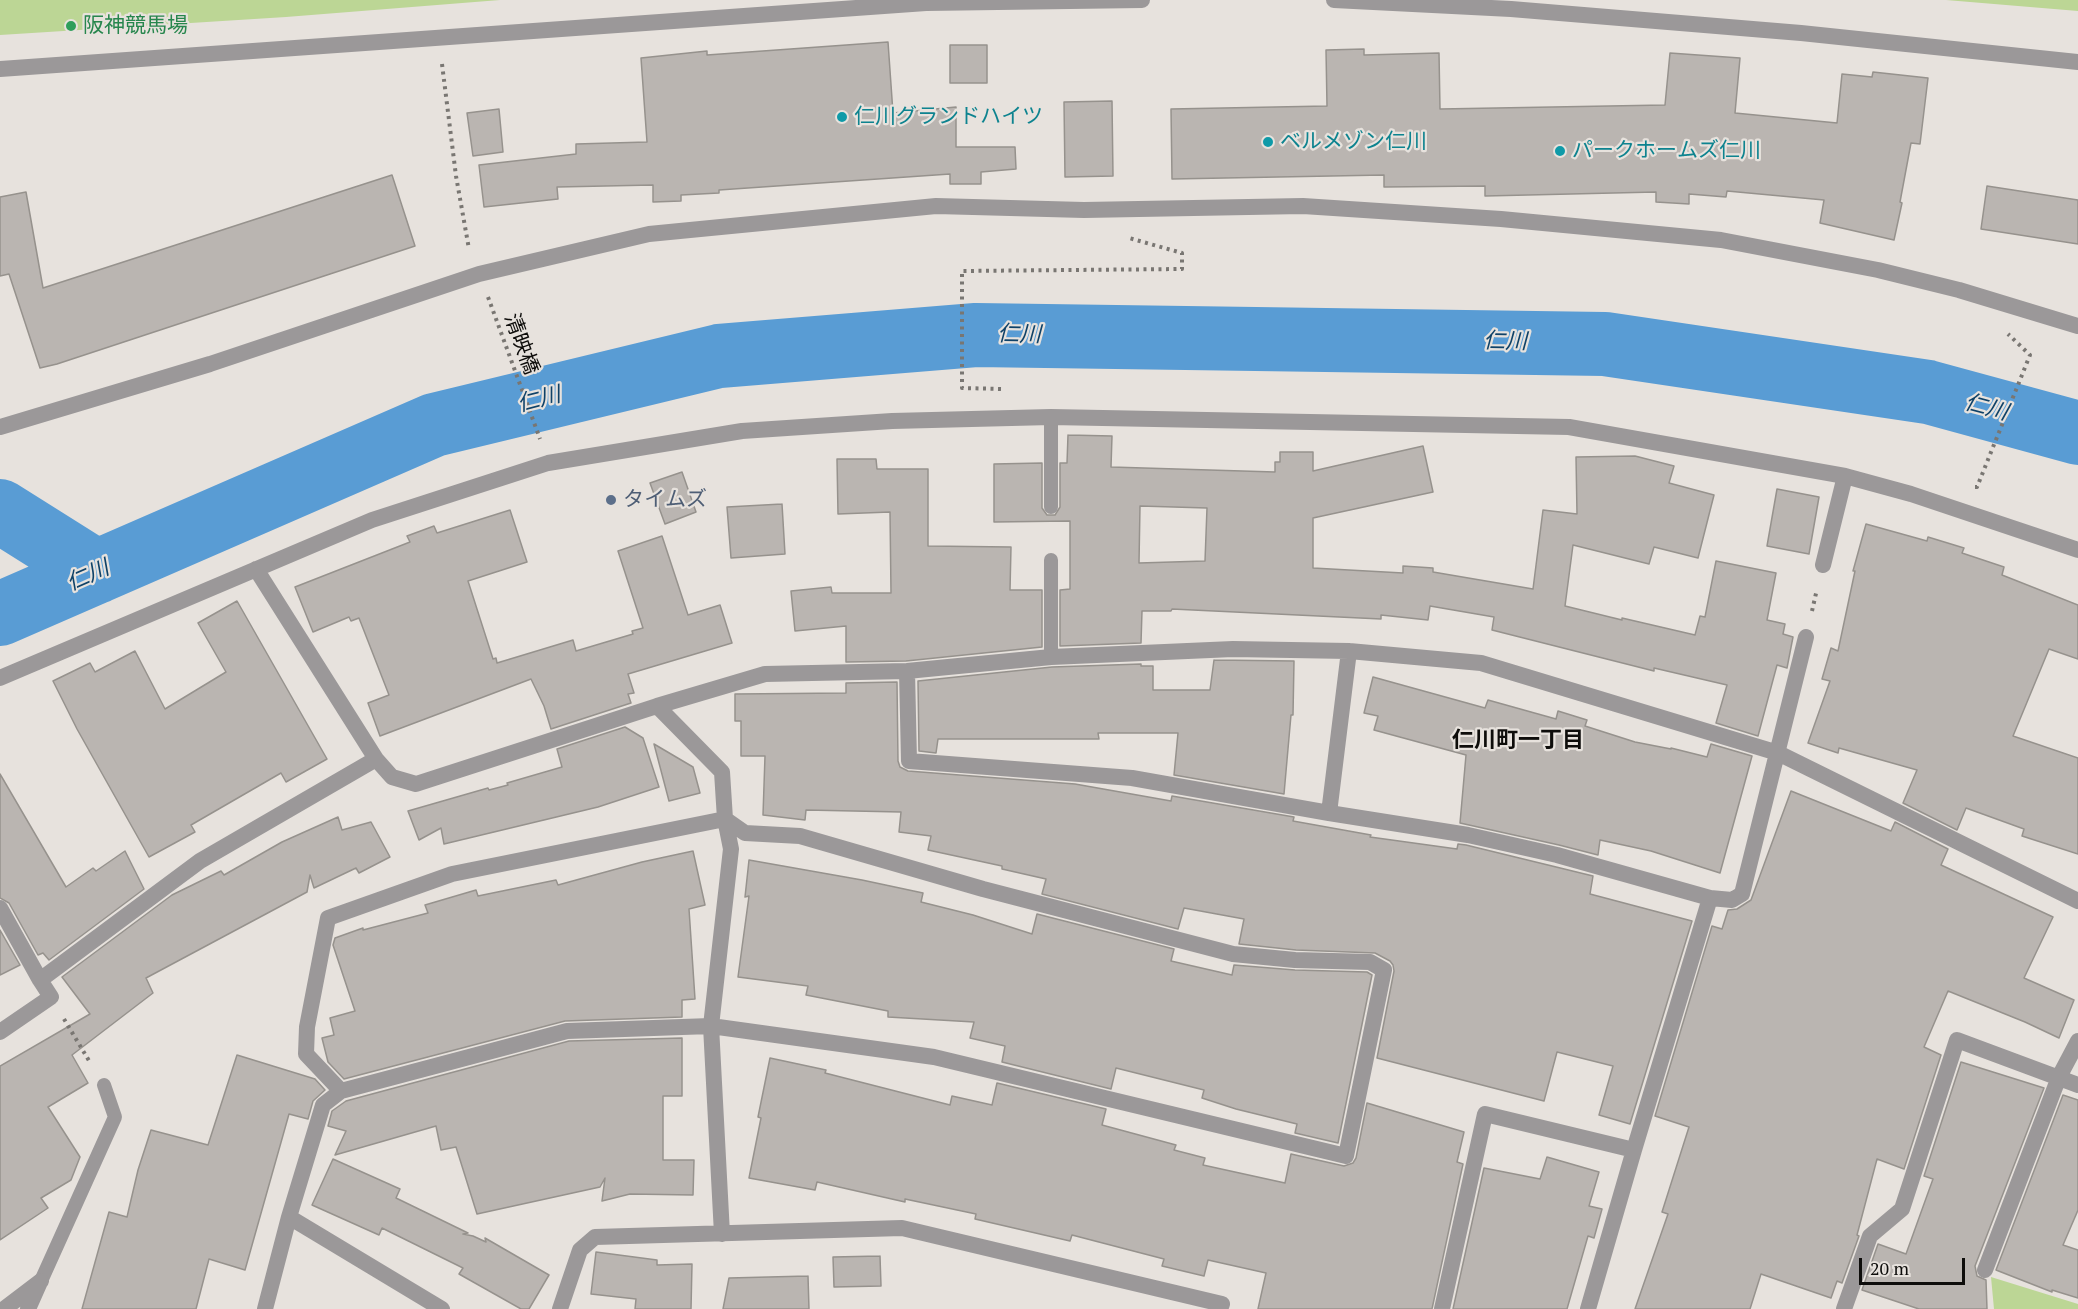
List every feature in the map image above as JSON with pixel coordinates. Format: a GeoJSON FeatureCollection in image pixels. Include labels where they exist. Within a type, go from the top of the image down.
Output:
{"type":"FeatureCollection","features":[{"type":"Feature","properties":{"kind":"street"},"geometry":{"type":"LineString","coordinates":[[0,69],[926,3],[1142,0]]}},
{"type":"Feature","properties":{"kind":"street"},"geometry":{"type":"LineString","coordinates":[[1334,0],[1511,9],[1778,31],[2078,62]]}},
{"type":"Feature","properties":{"kind":"street"},"geometry":{"type":"LineString","coordinates":[[0,427],[210,364],[474,276],[649,234],[936,206],[1084,210],[1303,206],[1501,219],[1721,240],[1878,270],[1959,290],[2078,326]]}},
{"type":"Feature","properties":{"kind":"street"},"geometry":{"type":"LineString","coordinates":[[0,678],[372,520],[548,463],[742,431],[915,420],[1051,417],[1569,427],[1845,476],[1911,494],[2078,550]]}},
{"type":"Feature","properties":{"kind":"street"},"geometry":{"type":"LineString","coordinates":[[1823,565],[1845,476]]}},
{"type":"Feature","properties":{"kind":"street"},"geometry":{"type":"LineString","coordinates":[[256,569],[376,759],[392,777],[416,784],[657,706],[765,674],[907,671],[1051,657],[1233,649],[1349,651],[1481,663],[1778,753],[2078,901]]}},
{"type":"Feature","properties":{"kind":"street"},"geometry":{"type":"LineString","coordinates":[[907,671],[909,761],[1132,778],[1468,835],[1557,855],[1710,898],[1732,900],[1742,894],[1806,637]]}},
{"type":"Feature","properties":{"kind":"street"},"geometry":{"type":"LineString","coordinates":[[1329,813],[1349,651]]}},
{"type":"Feature","properties":{"kind":"street"},"geometry":{"type":"LineString","coordinates":[[657,706],[722,772],[725,819],[731,849],[711,1026],[722,1234]]}},
{"type":"Feature","properties":{"kind":"street"},"geometry":{"type":"LineString","coordinates":[[40,980],[200,861],[376,759]]}},
{"type":"Feature","properties":{"kind":"street"},"geometry":{"type":"LineString","coordinates":[[266,1309],[289,1217],[323,1105],[341,1091],[567,1031],[711,1026],[934,1057],[1346,1156],[1384,970],[1370,962],[1296,960],[1233,954],[983,889],[800,836],[745,833],[725,819],[452,874],[328,918],[306,1027],[306,1054],[341,1091]]}},
{"type":"Feature","properties":{"kind":"street"},"geometry":{"type":"LineString","coordinates":[[1588,1309],[1710,898]]}},
{"type":"Feature","properties":{"kind":"street"},"geometry":{"type":"LineString","coordinates":[[0,908],[51,998],[0,1032]]}},
{"type":"Feature","properties":{"kind":"street"},"geometry":{"type":"LineString","coordinates":[[1844,1309],[1870,1236],[1902,1209],[1957,1040],[2078,1085]]}},
{"type":"Feature","properties":{"kind":"street"},"geometry":{"type":"LineString","coordinates":[[1985,1270],[2059,1077],[2078,1041]]}},
{"type":"Feature","properties":{"kind":"street"},"geometry":{"type":"LineString","coordinates":[[1442,1309],[1485,1114],[1634,1150]]}},
{"type":"Feature","properties":{"kind":"street"},"geometry":{"type":"LineString","coordinates":[[289,1217],[442,1309]]}},
{"type":"Feature","properties":{"kind":"street"},"geometry":{"type":"LineString","coordinates":[[560,1309],[580,1250],[595,1237],[902,1228],[1222,1304],[1220,1309]]}},
{"type":"Feature","properties":{"kind":"street"},"geometry":{"type":"LineString","coordinates":[[4,1309],[41,1281]]}},
{"type":"Feature","properties":{"kind":"street"},"geometry":{"type":"LineString","coordinates":[[28,1309],[41,1281]]}},
{"type":"Feature","properties":{"kind":"lane"},"geometry":{"type":"LineString","coordinates":[[1051,417],[1051,507]]}},
{"type":"Feature","properties":{"kind":"lane"},"geometry":{"type":"LineString","coordinates":[[1051,560],[1051,657]]}},
{"type":"Feature","properties":{"kind":"lane"},"geometry":{"type":"LineString","coordinates":[[41,1281],[115,1116],[104,1084]]}},
{"type":"Feature","properties":{"kind":"path"},"geometry":{"type":"LineString","coordinates":[[438,36],[456,176],[474,276]]}},
{"type":"Feature","properties":{"kind":"path"},"geometry":{"type":"LineString","coordinates":[[1008,389],[962,388],[962,271],[1182,269],[1182,253],[1121,235]]}},
{"type":"Feature","properties":{"kind":"path","name":"清映橋"},"geometry":{"type":"LineString","coordinates":[[487,295],[543,448]]}},
{"type":"Feature","properties":{"kind":"path"},"geometry":{"type":"LineString","coordinates":[[1977,487],[2030,355]]}},
{"type":"Feature","properties":{"kind":"path"},"geometry":{"type":"LineString","coordinates":[[1806,637],[1823,565]]}},
{"type":"Feature","properties":{"kind":"path"},"geometry":{"type":"LineString","coordinates":[[62,1016],[104,1084]]}},
{"type":"Feature","properties":{"kind":"green space","name":"阪神競馬場"},"geometry":{"type":"Polygon","coordinates":[[[0,0],[500,0],[286,17],[0,35],[0,0]]]}},
{"type":"Feature","properties":{"kind":"green space"},"geometry":{"type":"Polygon","coordinates":[[[1946,0],[2078,0],[2078,11],[1946,0]]]}},
{"type":"Feature","properties":{"kind":"green space"},"geometry":{"type":"Polygon","coordinates":[[[1991,1277],[2078,1304],[2078,1309],[1994,1309],[1991,1277]]]}},
{"type":"Feature","properties":{"kind":"building"},"geometry":{"type":"Polygon","coordinates":[[[888,42],[893,113],[956,107],[956,147],[1015,147],[1016,169],[981,172],[981,184],[950,184],[950,174],[719,190],[719,193],[681,195],[681,201],[653,202],[653,185],[557,187],[558,199],[484,207],[479,165],[576,154],[576,144],[647,142],[641,58],[707,51],[707,55],[888,42]]]}},
{"type":"Feature","properties":{"kind":"building"},"geometry":{"type":"Polygon","coordinates":[[[950,45],[987,45],[987,83],[950,83],[950,45]]]}},
{"type":"Feature","properties":{"kind":"building"},"geometry":{"type":"Polygon","coordinates":[[[1364,49],[1364,55],[1439,53],[1440,109],[1665,105],[1670,53],[1740,58],[1735,113],[1837,123],[1842,74],[1872,77],[1873,72],[1928,78],[1920,144],[1911,143],[1894,240],[1820,223],[1824,200],[1727,191],[1726,197],[1689,194],[1689,204],[1656,202],[1656,192],[1485,196],[1485,186],[1384,187],[1384,175],[1172,179],[1171,109],[1327,106],[1326,50],[1364,49]]]}},
{"type":"Feature","properties":{"kind":"building"},"geometry":{"type":"Polygon","coordinates":[[[1112,101],[1113,176],[1065,177],[1064,102],[1112,101]]]}},
{"type":"Feature","properties":{"kind":"building"},"geometry":{"type":"Polygon","coordinates":[[[499,109],[503,152],[473,156],[467,113],[499,109]]]}},
{"type":"Feature","properties":{"kind":"building"},"geometry":{"type":"Polygon","coordinates":[[[392,175],[415,246],[57,364],[40,368],[9,274],[0,276],[0,197],[26,192],[43,288],[392,175]]]}},
{"type":"Feature","properties":{"kind":"building"},"geometry":{"type":"Polygon","coordinates":[[[1987,186],[2078,200],[2078,244],[1981,229],[1987,186]]]}},
{"type":"Feature","properties":{"kind":"building"},"geometry":{"type":"Polygon","coordinates":[[[1068,435],[1112,436],[1111,467],[1275,472],[1275,462],[1280,462],[1280,452],[1313,452],[1313,471],[1423,446],[1433,492],[1313,518],[1313,568],[1403,573],[1403,566],[1433,568],[1433,572],[1533,589],[1543,510],[1577,514],[1576,457],[1635,456],[1674,466],[1669,483],[1714,495],[1698,558],[1654,547],[1649,564],[1573,545],[1565,606],[1695,635],[1700,616],[1705,617],[1716,561],[1776,573],[1767,620],[1785,624],[1783,634],[1793,637],[1787,668],[1777,665],[1758,736],[1716,723],[1727,685],[1654,668],[1654,671],[1492,630],[1494,617],[1430,606],[1428,620],[1381,615],[1381,619],[1172,609],[1171,611],[1142,611],[1141,643],[1060,646],[1060,590],[1070,589],[1070,521],[994,522],[994,464],[1042,463],[1042,508],[1047,515],[1055,515],[1060,507],[1060,463],[1067,463],[1068,435]],[[1140,506],[1139,563],[1205,561],[1207,508],[1140,506]]]}},
{"type":"Feature","properties":{"kind":"building"},"geometry":{"type":"Polygon","coordinates":[[[837,459],[876,459],[877,469],[928,469],[928,546],[1011,547],[1010,590],[1042,590],[1042,647],[906,661],[846,662],[846,626],[795,631],[791,591],[831,587],[832,593],[891,593],[890,512],[838,514],[837,459]]]}},
{"type":"Feature","properties":{"kind":"building"},"geometry":{"type":"Polygon","coordinates":[[[682,472],[696,512],[665,524],[650,483],[682,472]]]}},
{"type":"Feature","properties":{"kind":"building"},"geometry":{"type":"Polygon","coordinates":[[[1777,489],[1819,497],[1809,554],[1767,546],[1777,489]]]}},
{"type":"Feature","properties":{"kind":"building"},"geometry":{"type":"Polygon","coordinates":[[[782,504],[785,554],[731,558],[727,507],[782,504]]]}},
{"type":"Feature","properties":{"kind":"building"},"geometry":{"type":"Polygon","coordinates":[[[510,510],[527,562],[468,581],[493,659],[496,658],[497,663],[573,640],[576,651],[633,634],[632,631],[643,628],[618,551],[662,536],[688,615],[720,605],[732,643],[628,674],[634,693],[628,694],[631,703],[551,729],[544,706],[531,679],[380,736],[368,703],[389,695],[359,618],[351,621],[349,617],[313,632],[295,587],[410,542],[407,536],[434,526],[437,533],[510,510]]]}},
{"type":"Feature","properties":{"kind":"building"},"geometry":{"type":"Polygon","coordinates":[[[1866,524],[1927,541],[1928,537],[1964,548],[1962,553],[2004,567],[2002,575],[2078,605],[2078,659],[2049,649],[2013,736],[2078,758],[2078,854],[2022,836],[2024,829],[1966,808],[1957,830],[1903,803],[1917,770],[1839,748],[1838,753],[1808,743],[1830,681],[1822,679],[1831,648],[1838,651],[1855,571],[1853,571],[1866,524]]]}},
{"type":"Feature","properties":{"kind":"building"},"geometry":{"type":"Polygon","coordinates":[[[237,601],[327,759],[286,782],[281,773],[191,825],[195,832],[149,857],[77,729],[53,681],[90,663],[95,672],[135,651],[165,709],[226,672],[198,623],[237,601]]]}},
{"type":"Feature","properties":{"kind":"building"},"geometry":{"type":"Polygon","coordinates":[[[1214,660],[1294,661],[1293,715],[1291,715],[1284,794],[1174,775],[1178,733],[1098,733],[1099,739],[938,739],[936,753],[919,751],[918,681],[1052,667],[1141,664],[1141,666],[1153,666],[1153,690],[1210,690],[1214,660]]]}},
{"type":"Feature","properties":{"kind":"building"},"geometry":{"type":"Polygon","coordinates":[[[1373,677],[1485,708],[1488,700],[1556,719],[1558,711],[1587,720],[1585,726],[1635,742],[1707,757],[1711,744],[1752,756],[1720,873],[1651,851],[1600,840],[1598,855],[1460,823],[1466,755],[1374,730],[1378,716],[1364,713],[1373,677]]]}},
{"type":"Feature","properties":{"kind":"building"},"geometry":{"type":"Polygon","coordinates":[[[897,682],[898,761],[900,767],[908,771],[1075,784],[1171,801],[1172,796],[1294,817],[1293,821],[1371,835],[1370,837],[1457,849],[1458,844],[1466,845],[1593,876],[1590,894],[1692,921],[1630,1124],[1599,1115],[1613,1066],[1557,1052],[1544,1101],[1377,1058],[1394,971],[1390,961],[1375,953],[1296,950],[1239,944],[1244,919],[1184,908],[1178,929],[1042,894],[1046,879],[1002,869],[1002,866],[928,850],[931,836],[899,832],[901,812],[806,810],[805,820],[763,815],[765,756],[741,756],[741,721],[735,721],[735,694],[846,693],[846,683],[897,682]]]}},
{"type":"Feature","properties":{"kind":"building"},"geometry":{"type":"Polygon","coordinates":[[[625,727],[643,738],[659,787],[598,807],[444,844],[441,828],[419,840],[408,811],[488,788],[489,790],[508,785],[507,783],[562,767],[557,749],[625,727]]]}},
{"type":"Feature","properties":{"kind":"building"},"geometry":{"type":"Polygon","coordinates":[[[654,744],[693,767],[700,793],[669,801],[654,744]]]}},
{"type":"Feature","properties":{"kind":"building"},"geometry":{"type":"Polygon","coordinates":[[[0,774],[66,887],[93,868],[96,871],[125,851],[144,889],[49,960],[43,953],[38,955],[9,903],[0,898],[0,774]]]}},
{"type":"Feature","properties":{"kind":"building"},"geometry":{"type":"Polygon","coordinates":[[[1791,791],[1891,831],[1895,822],[1948,849],[1941,865],[2053,917],[2024,978],[2074,1000],[2059,1038],[1948,991],[1924,1047],[1941,1055],[1904,1169],[1877,1159],[1857,1235],[1859,1236],[1842,1283],[1837,1281],[1831,1298],[1761,1274],[1750,1309],[1635,1309],[1668,1214],[1662,1212],[1689,1127],[1655,1116],[1712,926],[1722,929],[1728,910],[1737,909],[1751,900],[1791,791]]]}},
{"type":"Feature","properties":{"kind":"building"},"geometry":{"type":"Polygon","coordinates":[[[338,817],[342,830],[371,822],[390,857],[359,873],[356,868],[314,888],[310,875],[307,892],[146,978],[153,993],[72,1055],[88,1083],[48,1107],[80,1157],[71,1180],[41,1198],[48,1208],[0,1240],[0,1066],[90,1014],[62,977],[172,895],[221,871],[224,875],[282,842],[338,817]]]}},
{"type":"Feature","properties":{"kind":"building"},"geometry":{"type":"Polygon","coordinates":[[[693,851],[705,905],[689,909],[695,999],[682,1000],[682,1017],[565,1021],[344,1079],[328,1062],[322,1038],[334,1035],[330,1018],[355,1011],[333,945],[335,938],[363,928],[363,930],[428,913],[425,905],[476,890],[478,896],[556,880],[558,885],[693,851]]]}},
{"type":"Feature","properties":{"kind":"building"},"geometry":{"type":"Polygon","coordinates":[[[749,860],[923,893],[921,902],[973,915],[1032,934],[1037,914],[1174,949],[1171,961],[1232,975],[1234,965],[1367,972],[1372,975],[1338,1143],[1295,1133],[1297,1124],[1202,1098],[1204,1090],[1116,1068],[1111,1089],[1002,1062],[1005,1046],[970,1038],[974,1022],[888,1017],[888,1011],[806,995],[808,986],[738,977],[749,896],[745,897],[749,860]]]}},
{"type":"Feature","properties":{"kind":"building"},"geometry":{"type":"Polygon","coordinates":[[[0,930],[20,965],[0,975],[0,930]]]}},
{"type":"Feature","properties":{"kind":"building"},"geometry":{"type":"Polygon","coordinates":[[[682,1038],[682,1096],[663,1096],[663,1160],[694,1160],[693,1195],[630,1194],[602,1201],[605,1178],[600,1187],[477,1214],[456,1147],[441,1150],[436,1126],[335,1155],[346,1131],[328,1126],[332,1111],[346,1101],[569,1041],[682,1038]]]}},
{"type":"Feature","properties":{"kind":"building"},"geometry":{"type":"Polygon","coordinates":[[[237,1055],[315,1079],[325,1090],[313,1101],[308,1119],[289,1114],[245,1270],[209,1259],[196,1309],[82,1309],[109,1212],[127,1217],[138,1170],[151,1130],[208,1145],[237,1055]]]}},
{"type":"Feature","properties":{"kind":"building"},"geometry":{"type":"Polygon","coordinates":[[[770,1058],[826,1070],[825,1073],[950,1105],[952,1096],[992,1105],[997,1083],[1106,1109],[1102,1125],[1176,1145],[1174,1150],[1205,1158],[1203,1165],[1285,1183],[1291,1154],[1344,1166],[1353,1163],[1367,1103],[1464,1132],[1457,1162],[1463,1164],[1432,1309],[1258,1309],[1266,1273],[1208,1260],[1204,1276],[1162,1266],[1164,1259],[1072,1235],[1070,1241],[975,1219],[976,1214],[905,1199],[905,1202],[817,1182],[815,1190],[749,1178],[770,1058]]]}},
{"type":"Feature","properties":{"kind":"building"},"geometry":{"type":"Polygon","coordinates":[[[1961,1062],[2044,1088],[1975,1266],[1977,1276],[1986,1280],[1987,1309],[1919,1309],[1862,1290],[1878,1244],[1906,1254],[1933,1179],[1924,1176],[1961,1062]]]}},
{"type":"Feature","properties":{"kind":"building"},"geometry":{"type":"Polygon","coordinates":[[[2063,1095],[2078,1100],[2078,1210],[2063,1245],[2078,1250],[2078,1298],[2052,1290],[2052,1292],[1996,1270],[2063,1095]]]}},
{"type":"Feature","properties":{"kind":"building"},"geometry":{"type":"Polygon","coordinates":[[[1547,1157],[1599,1172],[1589,1206],[1602,1209],[1594,1238],[1588,1236],[1567,1309],[1453,1309],[1484,1168],[1540,1179],[1547,1157]]]}},
{"type":"Feature","properties":{"kind":"building"},"geometry":{"type":"Polygon","coordinates":[[[333,1159],[400,1189],[396,1198],[468,1233],[463,1234],[486,1242],[485,1238],[549,1275],[529,1309],[521,1309],[459,1274],[463,1268],[382,1228],[379,1235],[312,1205],[333,1159]]]}},
{"type":"Feature","properties":{"kind":"building"},"geometry":{"type":"Polygon","coordinates":[[[596,1252],[657,1260],[657,1265],[692,1264],[691,1309],[635,1309],[636,1299],[591,1294],[596,1252]]]}},
{"type":"Feature","properties":{"kind":"building"},"geometry":{"type":"Polygon","coordinates":[[[880,1256],[881,1286],[834,1287],[833,1257],[880,1256]]]}},
{"type":"Feature","properties":{"kind":"building"},"geometry":{"type":"Polygon","coordinates":[[[808,1276],[809,1309],[723,1309],[729,1278],[808,1276]]]}},
{"type":"Feature","properties":{"kind":"waterway","name":"仁川"},"geometry":{"type":"LineString","coordinates":[[0,614],[434,425],[719,356],[976,335],[1605,344],[1928,392],[2078,433]]}},
{"type":"Feature","properties":{"kind":"waterway"},"geometry":{"type":"LineString","coordinates":[[0,511],[97,572]]}},
{"type":"Feature","properties":{"kind":"place","name":"阪神競馬場"},"geometry":{"type":"Point","coordinates":[71,26]}},
{"type":"Feature","properties":{"kind":"place","name":"仁川グランドハイツ"},"geometry":{"type":"Point","coordinates":[842,117]}},
{"type":"Feature","properties":{"kind":"place","name":"ベルメゾン仁川"},"geometry":{"type":"Point","coordinates":[1268,142]}},
{"type":"Feature","properties":{"kind":"place","name":"パークホームズ仁川"},"geometry":{"type":"Point","coordinates":[1560,151]}},
{"type":"Feature","properties":{"kind":"place","name":"タイムズ"},"geometry":{"type":"Point","coordinates":[611,500]}},
{"type":"Feature","properties":{"kind":"district","name":"仁川町一丁目"},"geometry":{"type":"Point","coordinates":[1518,741]}}]}
